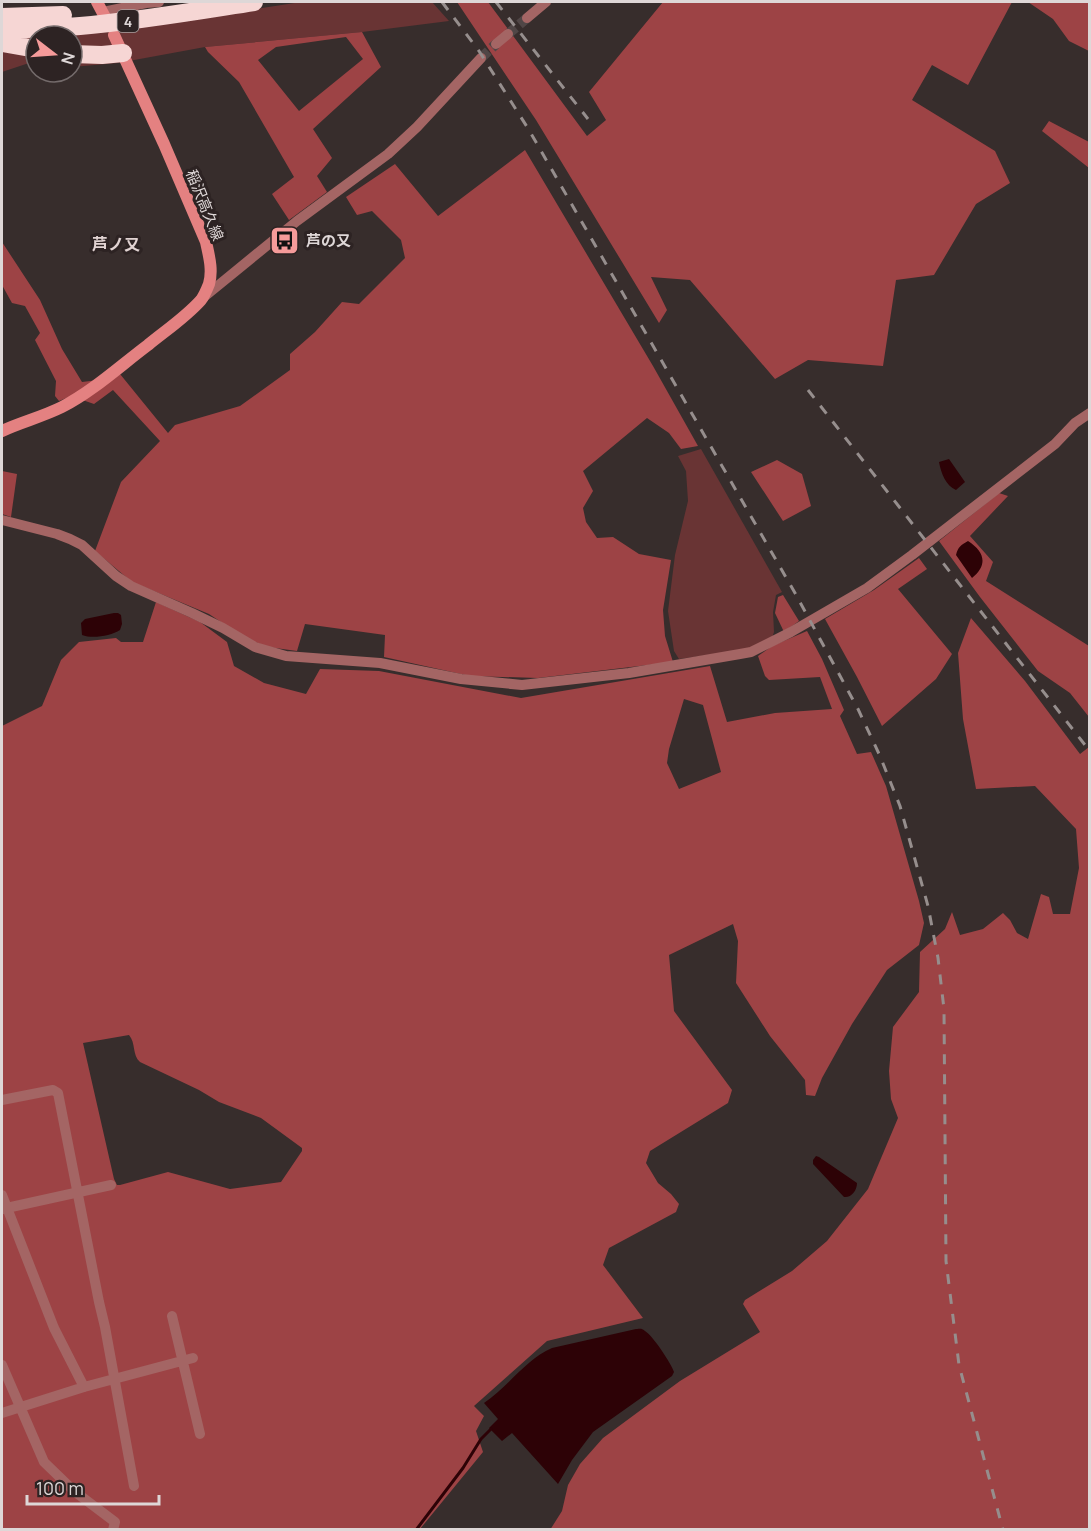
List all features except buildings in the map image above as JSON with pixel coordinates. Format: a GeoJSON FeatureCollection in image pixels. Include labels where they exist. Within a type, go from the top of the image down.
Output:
{"type":"FeatureCollection","features":[{"type":"Feature","properties":{"kind":"highway","name":"4"},"geometry":{"type":"LineString","coordinates":[[2,29],[102,24],[254,2]]}},
{"type":"Feature","properties":{"kind":"highway","name":"4"},"geometry":{"type":"LineString","coordinates":[[2,17],[52,16],[102,11]]}},
{"type":"Feature","properties":{"kind":"highway"},"geometry":{"type":"LineString","coordinates":[[2,43],[24,47]]}},
{"type":"Feature","properties":{"kind":"highway","name":"4"},"geometry":{"type":"LineString","coordinates":[[84,54],[123,53]]}},
{"type":"Feature","properties":{"kind":"main road","name":"稲沢高久線"},"geometry":{"type":"LineString","coordinates":[[114,35],[206,243],[211,272],[209,284],[202,299]]}},
{"type":"Feature","properties":{"kind":"main road"},"geometry":{"type":"LineString","coordinates":[[3,430],[62,407],[92,388],[171,327],[202,299]]}},
{"type":"Feature","properties":{"kind":"street"},"geometry":{"type":"LineString","coordinates":[[102,11],[159,2]]}},
{"type":"Feature","properties":{"kind":"street"},"geometry":{"type":"LineString","coordinates":[[527,18],[546,2]]}},
{"type":"Feature","properties":{"kind":"street"},"geometry":{"type":"LineString","coordinates":[[496,44],[508,34]]}},
{"type":"Feature","properties":{"kind":"street"},"geometry":{"type":"LineString","coordinates":[[202,299],[297,221],[388,154],[417,127],[481,58]]}},
{"type":"Feature","properties":{"kind":"street"},"geometry":{"type":"LineString","coordinates":[[2,520],[57,534],[82,545],[116,576],[131,586],[223,628],[255,647],[286,656],[380,663],[461,679],[522,685],[628,674],[751,652],[791,632],[867,588],[1055,444],[1075,423],[1089,413]]}},
{"type":"Feature","properties":{"kind":"street"},"geometry":{"type":"LineString","coordinates":[[2,1100],[53,1090],[58,1093],[134,1486]]}},
{"type":"Feature","properties":{"kind":"street"},"geometry":{"type":"LineString","coordinates":[[4,1209],[111,1185]]}},
{"type":"Feature","properties":{"kind":"street"},"geometry":{"type":"LineString","coordinates":[[2,1195],[4,1209],[54,1328],[84,1387]]}},
{"type":"Feature","properties":{"kind":"street"},"geometry":{"type":"LineString","coordinates":[[172,1316],[187,1359],[200,1434]]}},
{"type":"Feature","properties":{"kind":"street"},"geometry":{"type":"LineString","coordinates":[[2,1413],[114,1378],[187,1359]]}},
{"type":"Feature","properties":{"kind":"street"},"geometry":{"type":"LineString","coordinates":[[2,1365],[44,1462],[74,1491],[114,1522],[113,1530]]}},
{"type":"Feature","properties":{"kind":"shaded area"},"geometry":{"type":"Polygon","coordinates":[[[301,2],[432,2],[449,21],[205,47],[118,63],[84,66],[84,27],[243,11],[301,2]]]}},
{"type":"Feature","properties":{"kind":"shaded area"},"geometry":{"type":"Polygon","coordinates":[[[457,2],[488,2],[587,136],[606,120],[589,92],[663,2],[1012,2],[968,85],[932,65],[912,100],[995,151],[1010,183],[976,204],[934,275],[896,280],[883,366],[808,360],[775,379],[690,280],[651,277],[667,310],[659,323],[536,120],[457,2]]]}},
{"type":"Feature","properties":{"kind":"shaded area"},"geometry":{"type":"Polygon","coordinates":[[[1028,2],[1089,2],[1089,51],[1069,41],[1053,19],[1028,2]]]}},
{"type":"Feature","properties":{"kind":"shaded area"},"geometry":{"type":"Polygon","coordinates":[[[362,32],[381,67],[313,129],[332,158],[317,176],[327,192],[289,220],[272,194],[294,177],[239,82],[205,47],[362,32]],[[346,37],[276,47],[258,60],[299,111],[363,59],[346,37]]]}},
{"type":"Feature","properties":{"kind":"shaded area"},"geometry":{"type":"Polygon","coordinates":[[[24,33],[24,65],[2,72],[2,35],[24,33]]]}},
{"type":"Feature","properties":{"kind":"shaded area"},"geometry":{"type":"Polygon","coordinates":[[[1049,121],[1089,142],[1089,168],[1042,131],[1049,121]]]}},
{"type":"Feature","properties":{"kind":"shaded area"},"geometry":{"type":"Polygon","coordinates":[[[525,150],[698,446],[681,449],[669,433],[647,418],[583,471],[593,491],[583,508],[586,522],[597,538],[613,537],[639,554],[671,560],[663,610],[665,636],[673,662],[538,678],[470,676],[384,657],[385,635],[305,624],[297,651],[268,647],[245,638],[209,614],[132,582],[95,551],[121,482],[160,441],[113,390],[94,404],[71,396],[59,401],[55,396],[56,381],[35,340],[40,333],[25,306],[12,303],[2,285],[2,242],[40,300],[62,349],[82,382],[115,378],[120,374],[168,433],[175,425],[240,406],[290,370],[290,354],[315,332],[342,302],[359,304],[405,258],[401,240],[372,211],[357,215],[346,197],[395,164],[438,216],[525,150]]]}},
{"type":"Feature","properties":{"kind":"shaded area"},"geometry":{"type":"Polygon","coordinates":[[[701,449],[782,592],[776,595],[772,638],[750,649],[679,659],[674,651],[668,611],[675,555],[688,501],[686,471],[678,456],[701,449]]]}},
{"type":"Feature","properties":{"kind":"shaded area"},"geometry":{"type":"Polygon","coordinates":[[[949,459],[965,482],[956,490],[947,482],[939,462],[949,459]]]}},
{"type":"Feature","properties":{"kind":"shaded area"},"geometry":{"type":"Polygon","coordinates":[[[777,460],[802,474],[811,506],[783,521],[751,472],[777,460]]]}},
{"type":"Feature","properties":{"kind":"shaded area"},"geometry":{"type":"Polygon","coordinates":[[[2,471],[17,474],[11,517],[2,514],[2,471]]]}},
{"type":"Feature","properties":{"kind":"shaded area"},"geometry":{"type":"Polygon","coordinates":[[[999,493],[1008,496],[970,536],[993,562],[986,581],[1089,646],[1089,717],[1070,693],[1038,671],[939,541],[999,493]]]}},
{"type":"Feature","properties":{"kind":"shaded area"},"geometry":{"type":"Polygon","coordinates":[[[968,541],[978,550],[982,559],[981,568],[972,578],[956,555],[960,546],[968,541]]]}},
{"type":"Feature","properties":{"kind":"shaded area"},"geometry":{"type":"Polygon","coordinates":[[[919,558],[927,569],[898,589],[952,654],[936,679],[882,726],[825,619],[874,590],[919,558]]]}},
{"type":"Feature","properties":{"kind":"shaded area"},"geometry":{"type":"Polygon","coordinates":[[[783,595],[799,621],[784,632],[775,613],[778,597],[783,595]]]}},
{"type":"Feature","properties":{"kind":"shaded area"},"geometry":{"type":"Polygon","coordinates":[[[156,602],[200,622],[227,642],[234,666],[264,683],[306,694],[320,669],[379,671],[521,698],[710,666],[727,722],[775,713],[832,709],[820,677],[769,680],[765,676],[758,656],[772,646],[807,631],[844,710],[840,716],[857,754],[871,752],[886,786],[924,923],[919,945],[887,970],[852,1024],[822,1078],[815,1096],[806,1095],[805,1080],[770,1036],[736,983],[738,941],[733,924],[669,955],[674,1011],[732,1090],[728,1103],[650,1151],[646,1163],[658,1183],[679,1204],[676,1212],[609,1248],[603,1265],[643,1318],[547,1341],[474,1406],[484,1416],[476,1431],[483,1452],[420,1529],[2,1530],[2,726],[42,706],[61,660],[79,642],[116,638],[121,642],[143,642],[156,602]],[[684,699],[667,763],[679,789],[721,772],[703,705],[684,699]],[[129,1035],[83,1043],[117,1185],[168,1172],[230,1189],[281,1182],[302,1148],[261,1118],[219,1102],[140,1062],[129,1035]]]}},
{"type":"Feature","properties":{"kind":"shaded area"},"geometry":{"type":"Polygon","coordinates":[[[114,613],[121,615],[120,630],[101,636],[82,635],[81,623],[85,619],[114,613]]]}},
{"type":"Feature","properties":{"kind":"shaded area"},"geometry":{"type":"Polygon","coordinates":[[[971,618],[1025,681],[1080,754],[1089,747],[1089,1529],[550,1530],[562,1511],[568,1485],[580,1464],[603,1438],[680,1381],[760,1332],[743,1304],[745,1300],[792,1271],[827,1241],[868,1189],[898,1118],[891,1099],[889,1071],[893,1027],[919,992],[920,952],[945,929],[952,912],[960,935],[983,929],[1003,913],[1017,933],[1028,939],[1041,894],[1049,897],[1053,914],[1070,914],[1079,868],[1076,829],[1035,786],[976,789],[963,719],[958,653],[971,618]]]}},
{"type":"Feature","properties":{"kind":"shaded area"},"geometry":{"type":"Polygon","coordinates":[[[816,1156],[857,1183],[853,1193],[844,1197],[813,1164],[816,1156]]]}},
{"type":"Feature","properties":{"kind":"shaded area"},"geometry":{"type":"Polygon","coordinates":[[[636,1329],[644,1330],[657,1344],[674,1372],[672,1376],[593,1432],[558,1484],[512,1433],[502,1441],[489,1428],[498,1419],[484,1403],[534,1359],[552,1348],[636,1329]]]}},
{"type":"Feature","properties":{"kind":"waterway"},"geometry":{"type":"LineString","coordinates":[[416,1530],[463,1468],[481,1439],[491,1429]]}},
{"type":"Feature","properties":{"kind":"tunnel"},"geometry":{"type":"LineString","coordinates":[[508,34],[527,18]]}},
{"type":"Feature","properties":{"kind":"tunnel"},"geometry":{"type":"LineString","coordinates":[[481,58],[496,44]]}},
{"type":"Feature","properties":{"kind":"railway"},"geometry":{"type":"LineString","coordinates":[[442,2],[479,51],[529,130],[795,593],[858,709],[900,806],[928,906],[938,958],[944,1009],[946,1261],[959,1365],[1003,1530]]}},
{"type":"Feature","properties":{"kind":"railway"},"geometry":{"type":"LineString","coordinates":[[496,2],[588,119]]}},
{"type":"Feature","properties":{"kind":"railway"},"geometry":{"type":"LineString","coordinates":[[808,390],[1085,745]]}},
{"type":"Feature","properties":{"kind":"place","name":"芦の又"},"geometry":{"type":"Point","coordinates":[285,240]}},
{"type":"Feature","properties":{"kind":"district","name":"芦ノ又"},"geometry":{"type":"Point","coordinates":[116,244]}}]}
